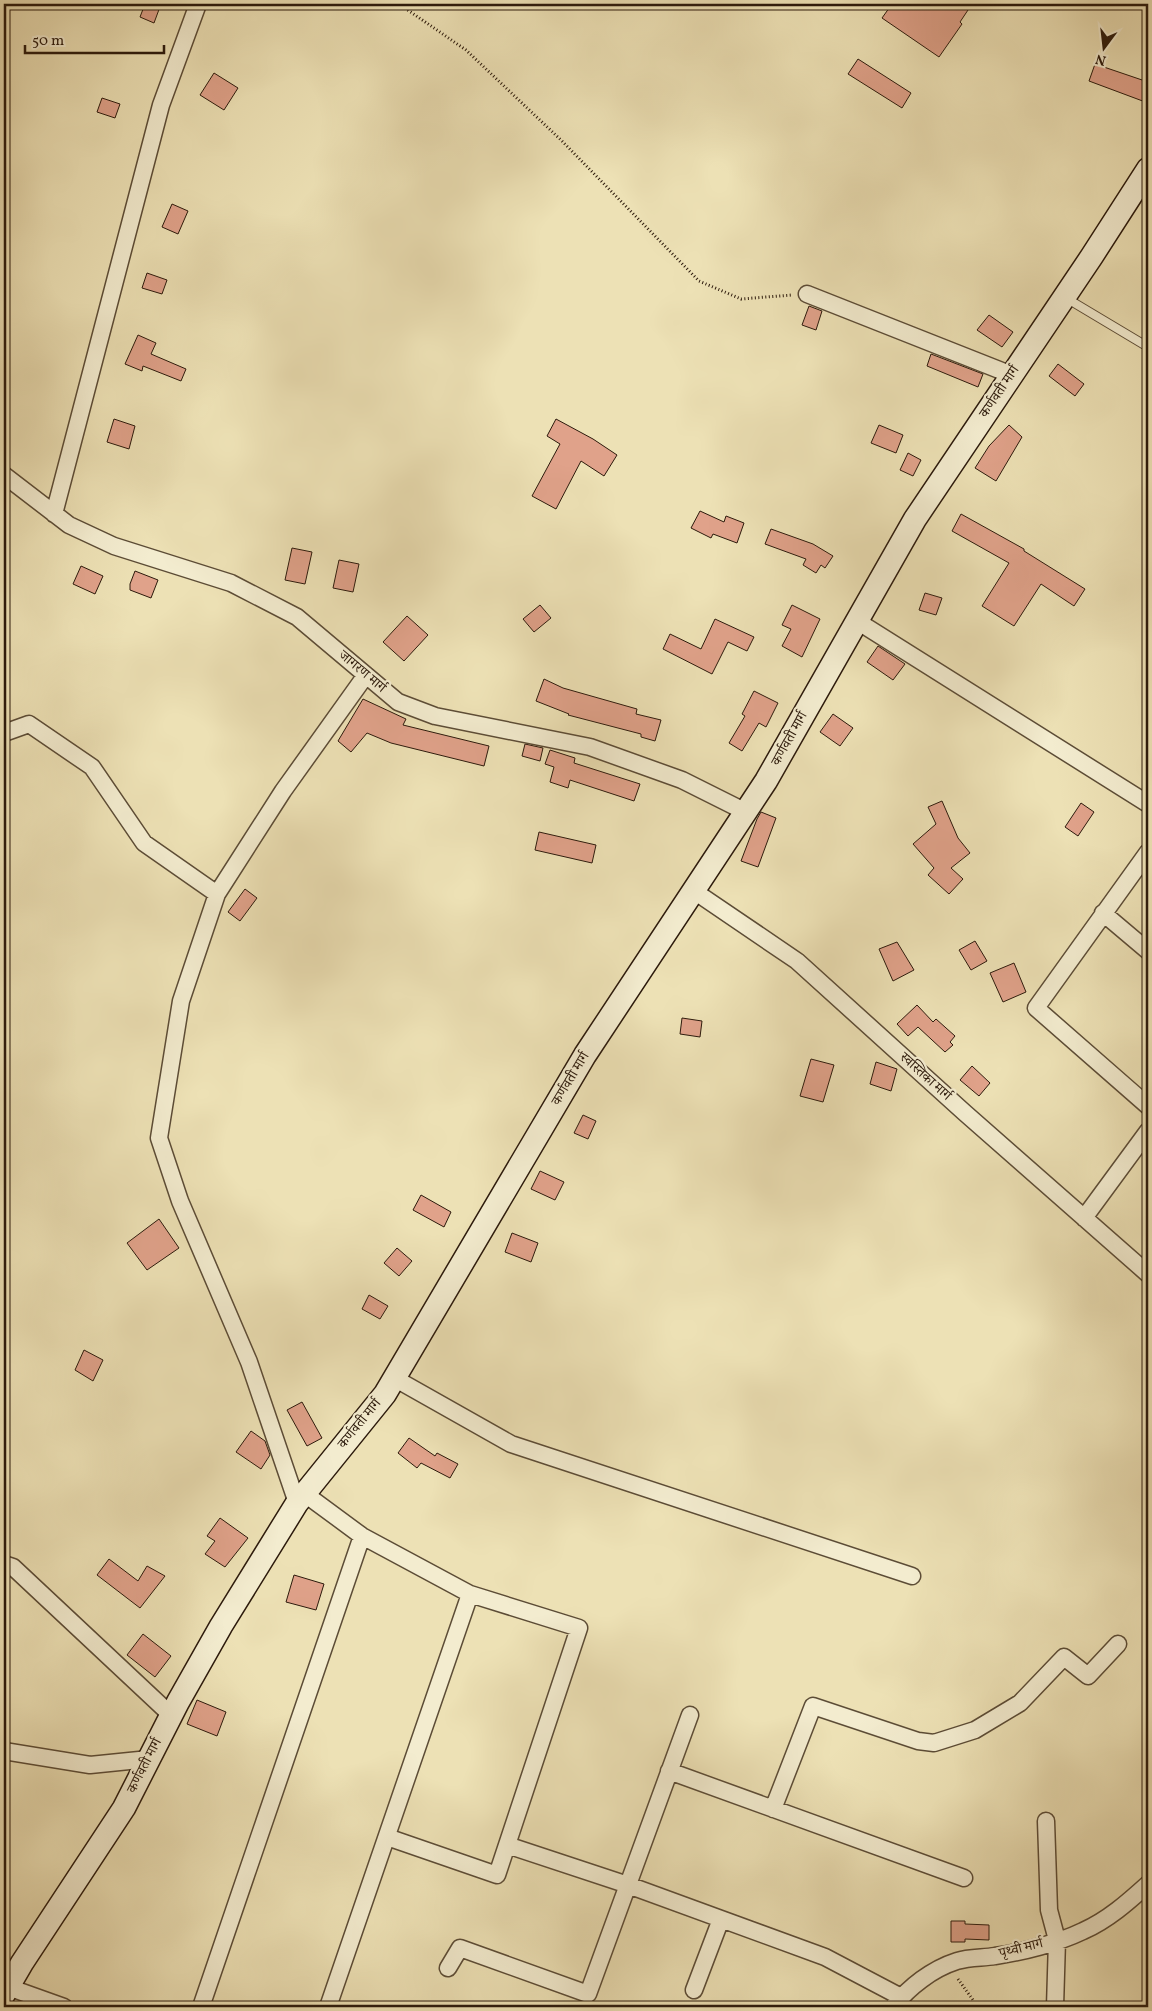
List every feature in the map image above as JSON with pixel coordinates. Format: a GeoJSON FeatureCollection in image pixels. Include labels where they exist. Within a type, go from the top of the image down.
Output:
{"type":"FeatureCollection","features":[{"type":"Feature","properties":{"kind":"main road","name":"कर्णवती मार्ग"},"geometry":{"type":"LineString","coordinates":[[6,1990],[124,1808],[220,1626],[301,1499],[385,1394],[585,1055],[766,781],[915,519],[1148,169]]}},
{"type":"Feature","properties":{"kind":"street"},"geometry":{"type":"LineString","coordinates":[[54,514],[161,105],[198,4]]}},
{"type":"Feature","properties":{"kind":"street"},"geometry":{"type":"LineString","coordinates":[[807,294],[1012,375]]}},
{"type":"Feature","properties":{"kind":"street","name":"जागरण मार्ग"},"geometry":{"type":"LineString","coordinates":[[4,475],[68,525],[114,546],[231,583],[297,617],[398,702],[435,716],[590,747],[682,780],[746,812]]}},
{"type":"Feature","properties":{"kind":"street"},"geometry":{"type":"LineString","coordinates":[[857,621],[1148,804]]}},
{"type":"Feature","properties":{"kind":"street"},"geometry":{"type":"LineString","coordinates":[[366,675],[283,791],[217,894],[181,1001],[160,1138],[180,1201],[248,1362],[301,1499],[362,1536],[470,1594],[579,1628],[497,1875],[387,1837]]}},
{"type":"Feature","properties":{"kind":"street"},"geometry":{"type":"LineString","coordinates":[[4,733],[29,724],[92,767],[144,843],[217,894]]}},
{"type":"Feature","properties":{"kind":"street"},"geometry":{"type":"LineString","coordinates":[[1148,852],[1036,1008],[1148,1106]]}},
{"type":"Feature","properties":{"kind":"street","name":"स्वस्तिका मार्ग"},"geometry":{"type":"LineString","coordinates":[[694,891],[797,961],[1148,1274]]}},
{"type":"Feature","properties":{"kind":"street"},"geometry":{"type":"LineString","coordinates":[[1103,913],[1148,951]]}},
{"type":"Feature","properties":{"kind":"street"},"geometry":{"type":"LineString","coordinates":[[1084,1218],[1148,1131]]}},
{"type":"Feature","properties":{"kind":"street"},"geometry":{"type":"LineString","coordinates":[[394,1378],[511,1444],[912,1576]]}},
{"type":"Feature","properties":{"kind":"street"},"geometry":{"type":"LineString","coordinates":[[201,2007],[362,1536]]}},
{"type":"Feature","properties":{"kind":"street"},"geometry":{"type":"LineString","coordinates":[[4,1564],[14,1567],[172,1715]]}},
{"type":"Feature","properties":{"kind":"street"},"geometry":{"type":"LineString","coordinates":[[328,2007],[470,1594]]}},
{"type":"Feature","properties":{"kind":"street"},"geometry":{"type":"LineString","coordinates":[[773,1809],[813,1706],[918,1741],[934,1743],[975,1730],[1020,1703],[1064,1657],[1088,1676],[1118,1644]]}},
{"type":"Feature","properties":{"kind":"street"},"geometry":{"type":"LineString","coordinates":[[448,1968],[460,1948],[588,1994],[690,1715]]}},
{"type":"Feature","properties":{"kind":"street"},"geometry":{"type":"LineString","coordinates":[[4,1751],[90,1765],[149,1759]]}},
{"type":"Feature","properties":{"kind":"street"},"geometry":{"type":"LineString","coordinates":[[669,1772],[964,1878]]}},
{"type":"Feature","properties":{"kind":"street"},"geometry":{"type":"LineString","coordinates":[[1046,1821],[1049,1910],[1057,1940],[1055,2007]]}},
{"type":"Feature","properties":{"kind":"street"},"geometry":{"type":"LineString","coordinates":[[507,1845],[628,1885],[825,1957],[897,2002]]}},
{"type":"Feature","properties":{"kind":"street","name":"पृथ्वी मार्ग"},"geometry":{"type":"LineString","coordinates":[[897,2002],[915,1984],[958,1961],[1025,1950],[1083,1932],[1108,1918],[1148,1884]]}},
{"type":"Feature","properties":{"kind":"street"},"geometry":{"type":"LineString","coordinates":[[694,1990],[721,1919]]}},
{"type":"Feature","properties":{"kind":"street"},"geometry":{"type":"LineString","coordinates":[[6,1990],[64,2007]]}},
{"type":"Feature","properties":{"kind":"lane"},"geometry":{"type":"LineString","coordinates":[[1064,297],[1148,347]]}},
{"type":"Feature","properties":{"kind":"path"},"geometry":{"type":"LineString","coordinates":[[399,4],[466,50],[562,141],[699,281],[741,299],[807,294]]}},
{"type":"Feature","properties":{"kind":"path"},"geometry":{"type":"LineString","coordinates":[[948,1965],[978,2007]]}},
{"type":"Feature","properties":{"kind":"building"},"geometry":{"type":"Polygon","coordinates":[[[145,4],[161,4],[154,23],[140,17],[145,4]]]}},
{"type":"Feature","properties":{"kind":"building"},"geometry":{"type":"Polygon","coordinates":[[[892,4],[972,4],[960,22],[962,24],[939,57],[882,18],[892,4]]]}},
{"type":"Feature","properties":{"kind":"building"},"geometry":{"type":"Polygon","coordinates":[[[858,59],[911,93],[902,108],[848,74],[858,59]]]}},
{"type":"Feature","properties":{"kind":"building"},"geometry":{"type":"Polygon","coordinates":[[[1095,64],[1148,82],[1148,103],[1089,81],[1095,64]]]}},
{"type":"Feature","properties":{"kind":"building"},"geometry":{"type":"Polygon","coordinates":[[[214,73],[238,88],[224,110],[200,95],[214,73]]]}},
{"type":"Feature","properties":{"kind":"building"},"geometry":{"type":"Polygon","coordinates":[[[102,98],[120,104],[115,118],[97,112],[102,98]]]}},
{"type":"Feature","properties":{"kind":"building"},"geometry":{"type":"Polygon","coordinates":[[[172,204],[188,211],[178,234],[162,227],[172,204]]]}},
{"type":"Feature","properties":{"kind":"building"},"geometry":{"type":"Polygon","coordinates":[[[147,273],[167,280],[162,294],[142,288],[147,273]]]}},
{"type":"Feature","properties":{"kind":"building"},"geometry":{"type":"Polygon","coordinates":[[[809,306],[822,311],[816,330],[802,325],[809,306]]]}},
{"type":"Feature","properties":{"kind":"building"},"geometry":{"type":"Polygon","coordinates":[[[989,315],[1013,332],[1002,347],[977,330],[989,315]]]}},
{"type":"Feature","properties":{"kind":"building"},"geometry":{"type":"Polygon","coordinates":[[[138,335],[156,343],[151,354],[186,369],[181,381],[143,366],[142,371],[125,364],[138,335]]]}},
{"type":"Feature","properties":{"kind":"building"},"geometry":{"type":"Polygon","coordinates":[[[931,354],[983,374],[978,387],[927,366],[931,354]]]}},
{"type":"Feature","properties":{"kind":"building"},"geometry":{"type":"Polygon","coordinates":[[[1058,364],[1084,384],[1075,396],[1049,376],[1058,364]]]}},
{"type":"Feature","properties":{"kind":"building"},"geometry":{"type":"Polygon","coordinates":[[[114,419],[135,426],[129,449],[107,442],[114,419]]]}},
{"type":"Feature","properties":{"kind":"building"},"geometry":{"type":"Polygon","coordinates":[[[556,419],[593,439],[617,455],[604,476],[581,461],[556,509],[532,496],[560,444],[547,436],[556,419]]]}},
{"type":"Feature","properties":{"kind":"building"},"geometry":{"type":"Polygon","coordinates":[[[879,425],[903,435],[896,453],[871,443],[879,425]]]}},
{"type":"Feature","properties":{"kind":"building"},"geometry":{"type":"Polygon","coordinates":[[[1009,425],[1022,437],[996,481],[975,468],[989,446],[1009,425]]]}},
{"type":"Feature","properties":{"kind":"building"},"geometry":{"type":"Polygon","coordinates":[[[908,453],[921,460],[913,476],[900,470],[908,453]]]}},
{"type":"Feature","properties":{"kind":"building"},"geometry":{"type":"Polygon","coordinates":[[[700,511],[724,522],[726,516],[744,523],[737,543],[713,534],[711,538],[691,528],[700,511]]]}},
{"type":"Feature","properties":{"kind":"building"},"geometry":{"type":"Polygon","coordinates":[[[961,514],[1024,549],[1024,551],[1085,589],[1074,606],[1041,584],[1014,626],[982,606],[1009,563],[952,531],[961,514]]]}},
{"type":"Feature","properties":{"kind":"building"},"geometry":{"type":"Polygon","coordinates":[[[771,529],[813,544],[833,556],[825,568],[821,565],[816,573],[803,565],[806,559],[765,544],[771,529]]]}},
{"type":"Feature","properties":{"kind":"building"},"geometry":{"type":"Polygon","coordinates":[[[292,548],[312,552],[305,584],[285,580],[292,548]]]}},
{"type":"Feature","properties":{"kind":"building"},"geometry":{"type":"Polygon","coordinates":[[[339,560],[359,564],[353,592],[333,588],[339,560]]]}},
{"type":"Feature","properties":{"kind":"building"},"geometry":{"type":"Polygon","coordinates":[[[81,566],[103,576],[95,594],[73,584],[81,566]]]}},
{"type":"Feature","properties":{"kind":"building"},"geometry":{"type":"Polygon","coordinates":[[[135,571],[158,580],[151,598],[130,590],[130,584],[135,571]]]}},
{"type":"Feature","properties":{"kind":"building"},"geometry":{"type":"Polygon","coordinates":[[[925,593],[942,598],[936,615],[919,610],[925,593]]]}},
{"type":"Feature","properties":{"kind":"building"},"geometry":{"type":"Polygon","coordinates":[[[540,605],[551,618],[534,632],[523,619],[540,605]]]}},
{"type":"Feature","properties":{"kind":"building"},"geometry":{"type":"Polygon","coordinates":[[[792,605],[820,619],[802,657],[782,646],[791,629],[782,625],[792,605]]]}},
{"type":"Feature","properties":{"kind":"building"},"geometry":{"type":"Polygon","coordinates":[[[407,616],[428,635],[404,661],[383,642],[407,616]]]}},
{"type":"Feature","properties":{"kind":"building"},"geometry":{"type":"Polygon","coordinates":[[[715,619],[754,637],[747,651],[728,642],[712,674],[663,649],[670,634],[701,649],[715,619]]]}},
{"type":"Feature","properties":{"kind":"building"},"geometry":{"type":"Polygon","coordinates":[[[878,646],[905,664],[893,680],[867,662],[878,646]]]}},
{"type":"Feature","properties":{"kind":"building"},"geometry":{"type":"Polygon","coordinates":[[[544,679],[563,688],[637,709],[636,714],[661,720],[655,741],[641,737],[641,734],[568,715],[536,701],[544,679]]]}},
{"type":"Feature","properties":{"kind":"building"},"geometry":{"type":"Polygon","coordinates":[[[754,691],[778,703],[766,727],[759,723],[742,751],[729,743],[745,716],[742,714],[754,691]]]}},
{"type":"Feature","properties":{"kind":"building"},"geometry":{"type":"Polygon","coordinates":[[[363,699],[406,719],[403,725],[489,746],[484,766],[391,743],[367,733],[351,752],[338,741],[363,699]]]}},
{"type":"Feature","properties":{"kind":"building"},"geometry":{"type":"Polygon","coordinates":[[[833,714],[853,728],[840,746],[820,732],[833,714]]]}},
{"type":"Feature","properties":{"kind":"building"},"geometry":{"type":"Polygon","coordinates":[[[525,744],[543,748],[540,761],[522,756],[525,744]]]}},
{"type":"Feature","properties":{"kind":"building"},"geometry":{"type":"Polygon","coordinates":[[[550,750],[575,758],[574,763],[640,784],[634,801],[570,780],[568,788],[550,782],[554,767],[545,764],[550,750]]]}},
{"type":"Feature","properties":{"kind":"building"},"geometry":{"type":"Polygon","coordinates":[[[942,801],[958,838],[970,853],[951,868],[963,879],[949,894],[928,875],[934,868],[913,844],[936,824],[928,807],[942,801]]]}},
{"type":"Feature","properties":{"kind":"building"},"geometry":{"type":"Polygon","coordinates":[[[1081,803],[1094,812],[1078,836],[1065,827],[1081,803]]]}},
{"type":"Feature","properties":{"kind":"building"},"geometry":{"type":"Polygon","coordinates":[[[761,812],[776,818],[758,867],[741,861],[761,812]]]}},
{"type":"Feature","properties":{"kind":"building"},"geometry":{"type":"Polygon","coordinates":[[[539,832],[596,845],[592,863],[535,850],[539,832]]]}},
{"type":"Feature","properties":{"kind":"building"},"geometry":{"type":"Polygon","coordinates":[[[245,889],[257,898],[240,921],[228,912],[245,889]]]}},
{"type":"Feature","properties":{"kind":"building"},"geometry":{"type":"Polygon","coordinates":[[[975,941],[987,961],[971,970],[959,950],[975,941]]]}},
{"type":"Feature","properties":{"kind":"building"},"geometry":{"type":"Polygon","coordinates":[[[897,942],[914,970],[893,981],[879,949],[897,942]]]}},
{"type":"Feature","properties":{"kind":"building"},"geometry":{"type":"Polygon","coordinates":[[[1014,963],[1026,992],[1003,1002],[990,973],[1014,963]]]}},
{"type":"Feature","properties":{"kind":"building"},"geometry":{"type":"Polygon","coordinates":[[[917,1005],[933,1022],[936,1019],[955,1036],[950,1042],[953,1045],[945,1052],[918,1027],[908,1036],[897,1024],[917,1005]]]}},
{"type":"Feature","properties":{"kind":"building"},"geometry":{"type":"Polygon","coordinates":[[[682,1018],[702,1021],[700,1037],[680,1034],[682,1018]]]}},
{"type":"Feature","properties":{"kind":"building"},"geometry":{"type":"Polygon","coordinates":[[[811,1059],[834,1065],[823,1102],[800,1096],[811,1059]]]}},
{"type":"Feature","properties":{"kind":"building"},"geometry":{"type":"Polygon","coordinates":[[[876,1062],[897,1069],[891,1091],[870,1084],[876,1062]]]}},
{"type":"Feature","properties":{"kind":"building"},"geometry":{"type":"Polygon","coordinates":[[[972,1066],[990,1083],[979,1096],[960,1080],[972,1066]]]}},
{"type":"Feature","properties":{"kind":"building"},"geometry":{"type":"Polygon","coordinates":[[[583,1115],[596,1121],[588,1139],[574,1133],[583,1115]]]}},
{"type":"Feature","properties":{"kind":"building"},"geometry":{"type":"Polygon","coordinates":[[[540,1171],[564,1182],[555,1200],[531,1189],[540,1171]]]}},
{"type":"Feature","properties":{"kind":"building"},"geometry":{"type":"Polygon","coordinates":[[[421,1195],[451,1212],[444,1227],[413,1210],[421,1195]]]}},
{"type":"Feature","properties":{"kind":"building"},"geometry":{"type":"Polygon","coordinates":[[[159,1219],[179,1248],[147,1270],[127,1243],[159,1219]]]}},
{"type":"Feature","properties":{"kind":"building"},"geometry":{"type":"Polygon","coordinates":[[[512,1233],[538,1243],[531,1262],[505,1252],[512,1233]]]}},
{"type":"Feature","properties":{"kind":"building"},"geometry":{"type":"Polygon","coordinates":[[[397,1248],[412,1261],[399,1276],[384,1263],[397,1248]]]}},
{"type":"Feature","properties":{"kind":"building"},"geometry":{"type":"Polygon","coordinates":[[[369,1295],[388,1306],[380,1319],[362,1309],[369,1295]]]}},
{"type":"Feature","properties":{"kind":"building"},"geometry":{"type":"Polygon","coordinates":[[[84,1350],[103,1360],[93,1381],[75,1370],[84,1350]]]}},
{"type":"Feature","properties":{"kind":"building"},"geometry":{"type":"Polygon","coordinates":[[[302,1402],[322,1438],[307,1446],[287,1410],[302,1402]]]}},
{"type":"Feature","properties":{"kind":"building"},"geometry":{"type":"Polygon","coordinates":[[[251,1431],[265,1441],[270,1455],[261,1469],[236,1452],[251,1431]]]}},
{"type":"Feature","properties":{"kind":"building"},"geometry":{"type":"Polygon","coordinates":[[[409,1438],[435,1456],[437,1453],[458,1464],[450,1478],[421,1463],[417,1468],[398,1453],[409,1438]]]}},
{"type":"Feature","properties":{"kind":"building"},"geometry":{"type":"Polygon","coordinates":[[[220,1518],[248,1538],[225,1567],[205,1554],[215,1541],[207,1536],[220,1518]]]}},
{"type":"Feature","properties":{"kind":"building"},"geometry":{"type":"Polygon","coordinates":[[[109,1559],[138,1581],[147,1566],[165,1576],[140,1608],[97,1575],[109,1559]]]}},
{"type":"Feature","properties":{"kind":"building"},"geometry":{"type":"Polygon","coordinates":[[[294,1575],[324,1584],[316,1610],[286,1602],[294,1575]]]}},
{"type":"Feature","properties":{"kind":"building"},"geometry":{"type":"Polygon","coordinates":[[[143,1634],[171,1656],[155,1677],[127,1655],[143,1634]]]}},
{"type":"Feature","properties":{"kind":"building"},"geometry":{"type":"Polygon","coordinates":[[[197,1700],[226,1712],[217,1736],[187,1724],[197,1700]]]}},
{"type":"Feature","properties":{"kind":"building"},"geometry":{"type":"Polygon","coordinates":[[[951,1921],[965,1921],[965,1924],[989,1925],[989,1940],[965,1939],[965,1942],[951,1942],[951,1921]]]}}]}
